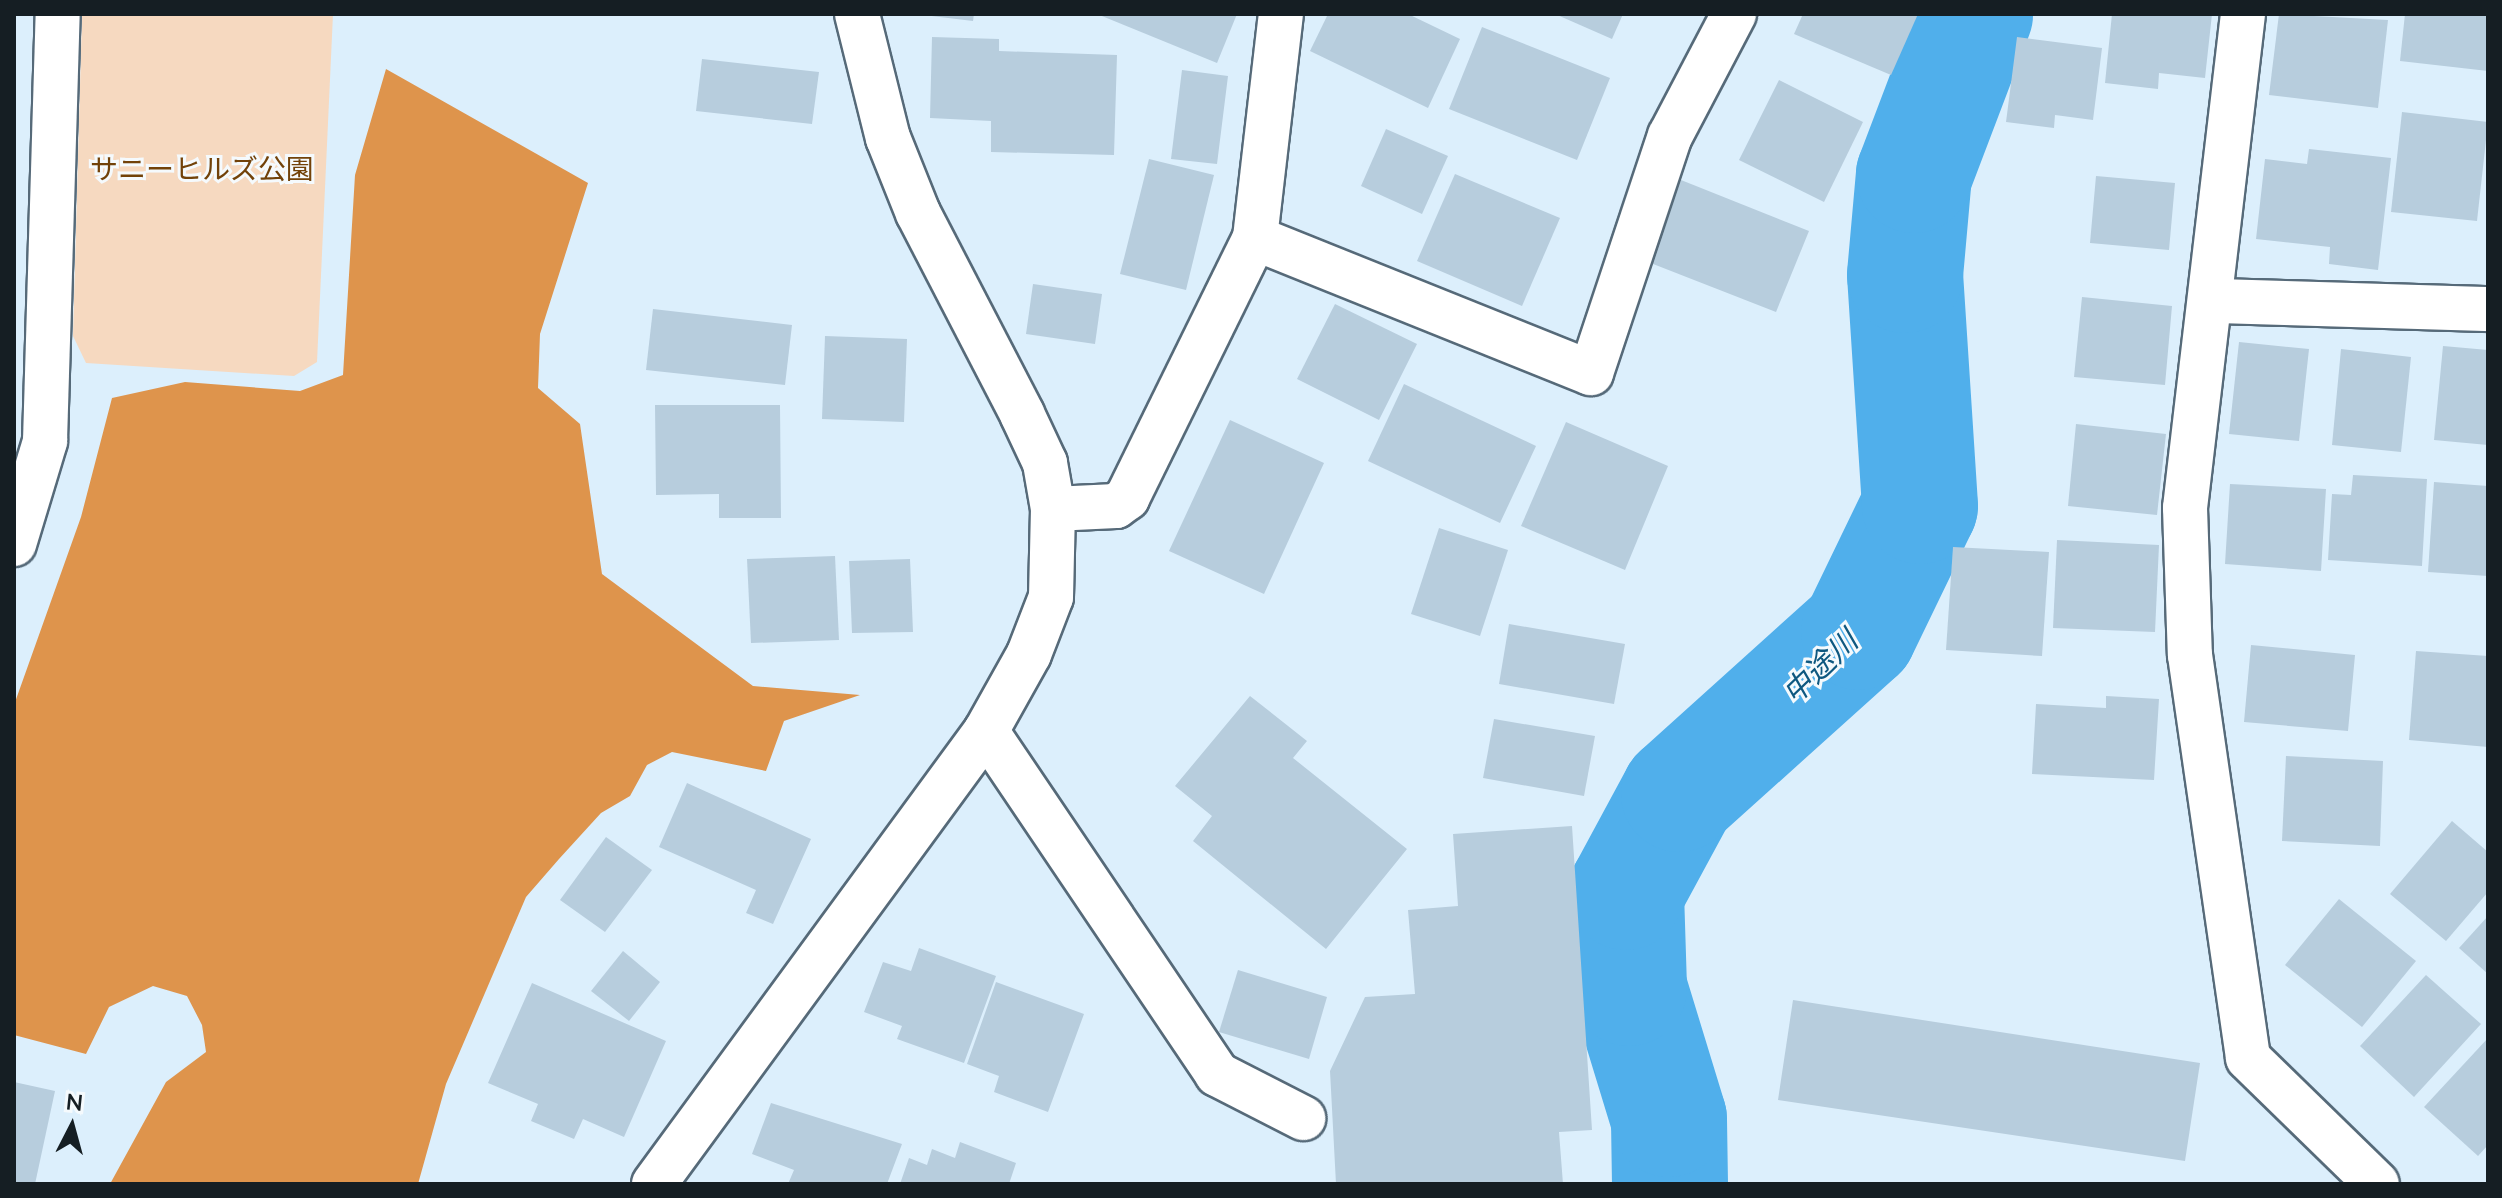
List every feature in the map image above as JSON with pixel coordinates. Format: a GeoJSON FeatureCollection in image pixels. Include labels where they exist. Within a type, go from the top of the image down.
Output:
{"type":"FeatureCollection","features":[{"type":"Feature","properties":{"kind":"street"},"geometry":{"type":"LineString","coordinates":[[14,544],[30,441],[58,14]]}},
{"type":"Feature","properties":{"kind":"street"},"geometry":{"type":"LineString","coordinates":[[654,1184],[986,731],[1045,618],[1055,570],[1053,509],[1045,463],[918,213],[888,138],[857,14]]}},
{"type":"Feature","properties":{"kind":"street"},"geometry":{"type":"LineString","coordinates":[[1053,509],[1116,506],[1127,498],[1255,238],[1281,14]]}},
{"type":"Feature","properties":{"kind":"street"},"geometry":{"type":"LineString","coordinates":[[1255,238],[1591,373],[1670,136],[1734,14]]}},
{"type":"Feature","properties":{"kind":"street"},"geometry":{"type":"LineString","coordinates":[[2243,14],[2215,301],[2185,508],[2190,655],[2248,1058],[2377,1184]]}},
{"type":"Feature","properties":{"kind":"street"},"geometry":{"type":"LineString","coordinates":[[2215,301],[2488,309]]}},
{"type":"Feature","properties":{"kind":"street"},"geometry":{"type":"LineString","coordinates":[[986,731],[1217,1074],[1303,1118]]}},
{"type":"Feature","properties":{"kind":"green space","name":"サニーヒルズ公園"},"geometry":{"type":"Polygon","coordinates":[[[82,14],[333,14],[317,362],[294,376],[86,363],[73,336],[82,14]]]}},
{"type":"Feature","properties":{"kind":"shaded area"},"geometry":{"type":"Polygon","coordinates":[[[386,69],[588,183],[540,334],[538,388],[580,424],[602,574],[753,686],[860,695],[784,721],[766,771],[672,752],[647,765],[630,796],[601,813],[559,859],[526,897],[446,1084],[418,1184],[110,1184],[166,1082],[206,1052],[202,1025],[187,996],[153,986],[109,1007],[86,1054],[14,1035],[14,705],[81,517],[112,398],[185,382],[300,391],[343,375],[355,175],[386,69]]]}},
{"type":"Feature","properties":{"kind":"building"},"geometry":{"type":"Polygon","coordinates":[[[915,14],[974,14],[973,21],[915,14]]]}},
{"type":"Feature","properties":{"kind":"building"},"geometry":{"type":"Polygon","coordinates":[[[1097,14],[1237,14],[1217,63],[1097,14]]]}},
{"type":"Feature","properties":{"kind":"building"},"geometry":{"type":"Polygon","coordinates":[[[1328,14],[1408,14],[1460,39],[1428,108],[1310,51],[1328,14]]]}},
{"type":"Feature","properties":{"kind":"building"},"geometry":{"type":"Polygon","coordinates":[[[1555,14],[1623,14],[1612,39],[1555,14]]]}},
{"type":"Feature","properties":{"kind":"building"},"geometry":{"type":"Polygon","coordinates":[[[1803,14],[1918,14],[1891,75],[1794,34],[1803,14]]]}},
{"type":"Feature","properties":{"kind":"building"},"geometry":{"type":"Polygon","coordinates":[[[2112,14],[2212,14],[2205,78],[2159,73],[2158,89],[2105,83],[2112,14]]]}},
{"type":"Feature","properties":{"kind":"building"},"geometry":{"type":"Polygon","coordinates":[[[2279,14],[2388,20],[2378,108],[2269,95],[2279,14]]]}},
{"type":"Feature","properties":{"kind":"building"},"geometry":{"type":"Polygon","coordinates":[[[2405,14],[2488,14],[2488,71],[2400,61],[2405,14]]]}},
{"type":"Feature","properties":{"kind":"building"},"geometry":{"type":"Polygon","coordinates":[[[1482,27],[1610,78],[1577,160],[1449,109],[1482,27]]]}},
{"type":"Feature","properties":{"kind":"building"},"geometry":{"type":"Polygon","coordinates":[[[932,37],[999,39],[999,51],[1117,55],[1114,155],[991,152],[991,121],[930,118],[932,37]]]}},
{"type":"Feature","properties":{"kind":"building"},"geometry":{"type":"Polygon","coordinates":[[[2017,37],[2102,48],[2093,120],[2055,115],[2054,128],[2006,122],[2017,37]]]}},
{"type":"Feature","properties":{"kind":"building"},"geometry":{"type":"Polygon","coordinates":[[[702,59],[819,72],[812,124],[696,111],[702,59]]]}},
{"type":"Feature","properties":{"kind":"building"},"geometry":{"type":"Polygon","coordinates":[[[1182,70],[1228,76],[1217,164],[1171,159],[1182,70]]]}},
{"type":"Feature","properties":{"kind":"building"},"geometry":{"type":"Polygon","coordinates":[[[1779,80],[1863,122],[1824,202],[1739,160],[1779,80]]]}},
{"type":"Feature","properties":{"kind":"building"},"geometry":{"type":"Polygon","coordinates":[[[2402,112],[2488,122],[2477,221],[2391,212],[2402,112]]]}},
{"type":"Feature","properties":{"kind":"building"},"geometry":{"type":"Polygon","coordinates":[[[1386,129],[1448,156],[1422,214],[1361,186],[1386,129]]]}},
{"type":"Feature","properties":{"kind":"building"},"geometry":{"type":"Polygon","coordinates":[[[2309,149],[2391,158],[2378,270],[2329,264],[2330,247],[2256,239],[2265,159],[2307,164],[2309,149]]]}},
{"type":"Feature","properties":{"kind":"building"},"geometry":{"type":"Polygon","coordinates":[[[1149,159],[1214,175],[1186,290],[1120,274],[1149,159]]]}},
{"type":"Feature","properties":{"kind":"building"},"geometry":{"type":"Polygon","coordinates":[[[1455,174],[1560,218],[1522,306],[1417,261],[1455,174]]]}},
{"type":"Feature","properties":{"kind":"building"},"geometry":{"type":"Polygon","coordinates":[[[2096,176],[2175,183],[2169,250],[2090,243],[2096,176]]]}},
{"type":"Feature","properties":{"kind":"building"},"geometry":{"type":"Polygon","coordinates":[[[1681,180],[1809,231],[1776,312],[1648,262],[1681,180]]]}},
{"type":"Feature","properties":{"kind":"building"},"geometry":{"type":"Polygon","coordinates":[[[1033,284],[1102,294],[1095,344],[1026,334],[1033,284]]]}},
{"type":"Feature","properties":{"kind":"building"},"geometry":{"type":"Polygon","coordinates":[[[2082,297],[2172,306],[2165,385],[2074,377],[2082,297]]]}},
{"type":"Feature","properties":{"kind":"building"},"geometry":{"type":"Polygon","coordinates":[[[1335,304],[1417,344],[1379,420],[1297,379],[1335,304]]]}},
{"type":"Feature","properties":{"kind":"building"},"geometry":{"type":"Polygon","coordinates":[[[653,309],[792,325],[785,385],[646,370],[653,309]]]}},
{"type":"Feature","properties":{"kind":"building"},"geometry":{"type":"Polygon","coordinates":[[[825,336],[907,339],[904,422],[822,419],[825,336]]]}},
{"type":"Feature","properties":{"kind":"building"},"geometry":{"type":"Polygon","coordinates":[[[2239,342],[2309,349],[2299,441],[2229,434],[2239,342]]]}},
{"type":"Feature","properties":{"kind":"building"},"geometry":{"type":"Polygon","coordinates":[[[2443,346],[2488,350],[2488,445],[2434,440],[2443,346]]]}},
{"type":"Feature","properties":{"kind":"building"},"geometry":{"type":"Polygon","coordinates":[[[2341,349],[2411,357],[2401,452],[2332,445],[2341,349]]]}},
{"type":"Feature","properties":{"kind":"building"},"geometry":{"type":"Polygon","coordinates":[[[1404,384],[1536,446],[1500,523],[1368,461],[1404,384]]]}},
{"type":"Feature","properties":{"kind":"building"},"geometry":{"type":"Polygon","coordinates":[[[655,405],[780,405],[781,518],[719,518],[719,494],[656,495],[655,405]]]}},
{"type":"Feature","properties":{"kind":"building"},"geometry":{"type":"Polygon","coordinates":[[[1230,420],[1324,463],[1264,594],[1169,551],[1230,420]]]}},
{"type":"Feature","properties":{"kind":"building"},"geometry":{"type":"Polygon","coordinates":[[[1566,422],[1668,466],[1625,570],[1521,526],[1566,422]]]}},
{"type":"Feature","properties":{"kind":"building"},"geometry":{"type":"Polygon","coordinates":[[[2076,424],[2166,434],[2157,515],[2068,506],[2076,424]]]}},
{"type":"Feature","properties":{"kind":"building"},"geometry":{"type":"Polygon","coordinates":[[[2353,475],[2427,479],[2422,566],[2328,560],[2332,494],[2351,495],[2353,475]]]}},
{"type":"Feature","properties":{"kind":"building"},"geometry":{"type":"Polygon","coordinates":[[[2434,482],[2488,486],[2488,576],[2428,572],[2434,482]]]}},
{"type":"Feature","properties":{"kind":"building"},"geometry":{"type":"Polygon","coordinates":[[[2230,484],[2326,489],[2321,571],[2225,564],[2230,484]]]}},
{"type":"Feature","properties":{"kind":"building"},"geometry":{"type":"Polygon","coordinates":[[[1439,528],[1508,550],[1480,636],[1411,614],[1439,528]]]}},
{"type":"Feature","properties":{"kind":"building"},"geometry":{"type":"Polygon","coordinates":[[[2057,540],[2159,545],[2155,632],[2053,628],[2057,540]]]}},
{"type":"Feature","properties":{"kind":"building"},"geometry":{"type":"Polygon","coordinates":[[[1953,547],[2049,552],[2042,656],[1946,650],[1953,547]]]}},
{"type":"Feature","properties":{"kind":"building"},"geometry":{"type":"Polygon","coordinates":[[[835,556],[839,640],[751,643],[747,559],[835,556]]]}},
{"type":"Feature","properties":{"kind":"building"},"geometry":{"type":"Polygon","coordinates":[[[910,559],[913,632],[852,633],[849,561],[910,559]]]}},
{"type":"Feature","properties":{"kind":"building"},"geometry":{"type":"Polygon","coordinates":[[[1509,624],[1625,644],[1614,704],[1499,684],[1509,624]]]}},
{"type":"Feature","properties":{"kind":"building"},"geometry":{"type":"Polygon","coordinates":[[[2251,645],[2355,655],[2348,731],[2244,722],[2251,645]]]}},
{"type":"Feature","properties":{"kind":"building"},"geometry":{"type":"Polygon","coordinates":[[[2416,651],[2488,656],[2488,747],[2409,740],[2416,651]]]}},
{"type":"Feature","properties":{"kind":"building"},"geometry":{"type":"Polygon","coordinates":[[[1250,696],[1307,741],[1293,758],[1407,849],[1326,949],[1193,841],[1212,816],[1175,786],[1250,696]]]}},
{"type":"Feature","properties":{"kind":"building"},"geometry":{"type":"Polygon","coordinates":[[[2106,696],[2159,699],[2154,780],[2032,774],[2036,704],[2106,708],[2106,696]]]}},
{"type":"Feature","properties":{"kind":"building"},"geometry":{"type":"Polygon","coordinates":[[[1494,719],[1595,736],[1584,796],[1483,778],[1494,719]]]}},
{"type":"Feature","properties":{"kind":"building"},"geometry":{"type":"Polygon","coordinates":[[[2286,756],[2383,761],[2380,846],[2282,841],[2286,756]]]}},
{"type":"Feature","properties":{"kind":"building"},"geometry":{"type":"Polygon","coordinates":[[[687,783],[811,839],[773,924],[746,913],[756,890],[659,847],[687,783]]]}},
{"type":"Feature","properties":{"kind":"building"},"geometry":{"type":"Polygon","coordinates":[[[2452,821],[2488,852],[2488,892],[2446,941],[2390,894],[2452,821]]]}},
{"type":"Feature","properties":{"kind":"building"},"geometry":{"type":"Polygon","coordinates":[[[1572,826],[1592,1130],[1559,1132],[1563,1184],[1336,1184],[1330,1071],[1365,997],[1415,994],[1408,910],[1458,906],[1453,834],[1572,826]]]}},
{"type":"Feature","properties":{"kind":"building"},"geometry":{"type":"Polygon","coordinates":[[[606,837],[652,870],[605,932],[560,900],[606,837]]]}},
{"type":"Feature","properties":{"kind":"building"},"geometry":{"type":"Polygon","coordinates":[[[2339,899],[2416,961],[2362,1027],[2285,965],[2339,899]]]}},
{"type":"Feature","properties":{"kind":"building"},"geometry":{"type":"Polygon","coordinates":[[[2488,916],[2488,974],[2459,948],[2488,916]]]}},
{"type":"Feature","properties":{"kind":"building"},"geometry":{"type":"Polygon","coordinates":[[[919,948],[996,976],[964,1063],[897,1039],[902,1026],[864,1012],[883,962],[911,971],[919,948]]]}},
{"type":"Feature","properties":{"kind":"building"},"geometry":{"type":"Polygon","coordinates":[[[623,951],[660,982],[629,1021],[591,991],[623,951]]]}},
{"type":"Feature","properties":{"kind":"building"},"geometry":{"type":"Polygon","coordinates":[[[1238,970],[1327,997],[1309,1059],[1219,1032],[1238,970]]]}},
{"type":"Feature","properties":{"kind":"building"},"geometry":{"type":"Polygon","coordinates":[[[2426,975],[2481,1024],[2414,1097],[2360,1046],[2426,975]]]}},
{"type":"Feature","properties":{"kind":"building"},"geometry":{"type":"Polygon","coordinates":[[[996,982],[1084,1014],[1048,1112],[994,1092],[999,1076],[967,1064],[996,982]]]}},
{"type":"Feature","properties":{"kind":"building"},"geometry":{"type":"Polygon","coordinates":[[[532,983],[666,1041],[624,1137],[583,1119],[574,1139],[531,1121],[538,1104],[488,1083],[532,983]]]}},
{"type":"Feature","properties":{"kind":"building"},"geometry":{"type":"Polygon","coordinates":[[[1793,1000],[2200,1063],[2185,1161],[1778,1100],[1793,1000]]]}},
{"type":"Feature","properties":{"kind":"building"},"geometry":{"type":"Polygon","coordinates":[[[2488,1038],[2488,1145],[2478,1156],[2424,1107],[2488,1038]]]}},
{"type":"Feature","properties":{"kind":"building"},"geometry":{"type":"Polygon","coordinates":[[[14,1082],[55,1091],[35,1184],[14,1184],[14,1082]]]}},
{"type":"Feature","properties":{"kind":"building"},"geometry":{"type":"Polygon","coordinates":[[[771,1103],[902,1144],[887,1184],[788,1184],[794,1170],[752,1154],[771,1103]]]}},
{"type":"Feature","properties":{"kind":"building"},"geometry":{"type":"Polygon","coordinates":[[[960,1142],[1016,1163],[1009,1184],[900,1184],[909,1158],[927,1165],[932,1149],[955,1158],[960,1142]]]}},
{"type":"Feature","properties":{"kind":"waterway","name":"中途川"},"geometry":{"type":"LineString","coordinates":[[1670,1184],[1669,1119],[1629,988],[1626,892],[1679,794],[1859,632],[1920,506],[1905,275],[1914,175],[1975,14]]}}]}
